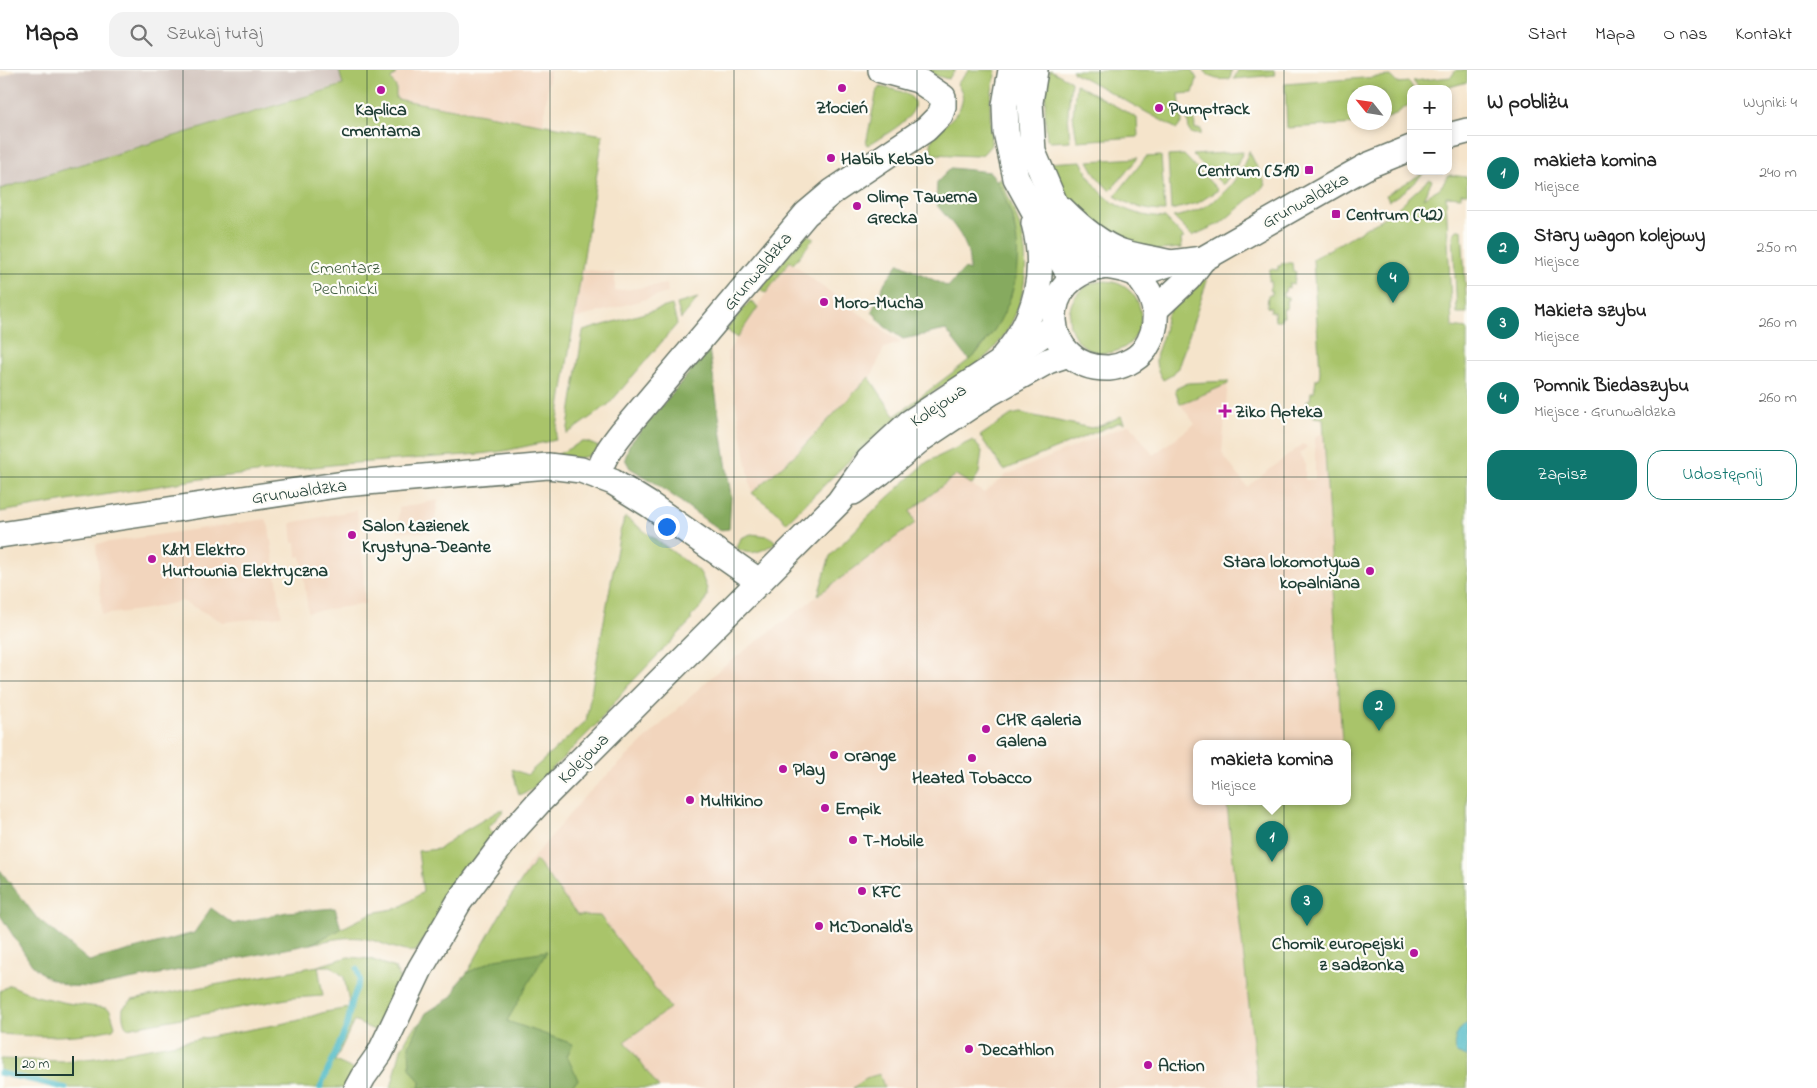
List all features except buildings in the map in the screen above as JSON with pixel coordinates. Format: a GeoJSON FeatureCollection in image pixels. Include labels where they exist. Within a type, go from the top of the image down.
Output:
{"type":"FeatureCollection","features":[{"type":"Feature","properties":{"kind":"street","name":"Grunwaldzka"},"geometry":{"type":"LineString","coordinates":[[598,476],[600,465],[607,451],[806,214],[832,192],[926,129],[940,115],[943,107],[943,97],[918,80],[880,70]]}},
{"type":"Feature","properties":{"kind":"street"},"geometry":{"type":"LineString","coordinates":[[1011,70],[1006,105],[1006,132],[1016,178],[1028,201],[1082,272]]}},
{"type":"Feature","properties":{"kind":"street"},"geometry":{"type":"LineString","coordinates":[[1035,70],[1030,102],[1033,152],[1043,180],[1068,234],[1082,257],[1082,272]]}},
{"type":"Feature","properties":{"kind":"street"},"geometry":{"type":"LineString","coordinates":[[1452,135],[1467,131]]}},
{"type":"Feature","properties":{"kind":"street","name":"Grunwaldzka"},"geometry":{"type":"LineString","coordinates":[[1137,274],[1172,264],[1203,259],[1369,165],[1407,150]]}},
{"type":"Feature","properties":{"kind":"street"},"geometry":{"type":"LineString","coordinates":[[990,370],[1012,346],[1026,322],[1037,295],[1040,270],[1039,240],[1028,201]]}},
{"type":"Feature","properties":{"kind":"street"},"geometry":{"type":"LineString","coordinates":[[1054,202],[1099,240],[1121,252],[1172,264]]}},
{"type":"Feature","properties":{"kind":"street","name":"Grunwaldzka"},"geometry":{"type":"LineString","coordinates":[[1156,309],[1188,279],[1203,259]]}},
{"type":"Feature","properties":{"kind":"street"},"geometry":{"type":"LineString","coordinates":[[1107,266],[1125,269],[1137,274],[1150,291],[1156,309],[1155,328],[1143,352],[1117,367],[1097,368],[1086,365],[1069,354],[1062,346],[1054,327],[1055,306],[1060,292],[1082,272],[1107,266]]}},
{"type":"Feature","properties":{"kind":"street","name":"Kolejowa"},"geometry":{"type":"LineString","coordinates":[[839,502],[868,460],[909,423],[1054,327]]}},
{"type":"Feature","properties":{"kind":"street","name":"Kolejowa"},"geometry":{"type":"LineString","coordinates":[[357,1088],[380,1054],[420,969],[459,902],[510,834],[539,802],[839,502],[881,472],[921,438],[983,397],[1048,361],[1069,354]]}},
{"type":"Feature","properties":{"kind":"street","name":"Grunwaldzka"},"geometry":{"type":"LineString","coordinates":[[0,535],[344,484],[548,466],[573,469],[613,482],[760,582]]}},
{"type":"Feature","properties":{"kind":"street","name":"Kolejowa"},"geometry":{"type":"LineString","coordinates":[[376,1088],[380,1054]]}},
{"type":"Feature","properties":{"kind":"shaded area"},"geometry":{"type":"Polygon","coordinates":[[[17,70],[339,70],[343,84],[0,189],[0,78],[17,70]]]}},
{"type":"Feature","properties":{"kind":"shaded area"},"geometry":{"type":"Polygon","coordinates":[[[391,70],[550,70],[543,125],[396,99],[391,70]]]}},
{"type":"Feature","properties":{"kind":"shaded area"},"geometry":{"type":"Polygon","coordinates":[[[790,261],[901,343],[884,348],[873,373],[797,453],[752,493],[727,353],[766,293],[790,261]]]}},
{"type":"Feature","properties":{"kind":"shaded area"},"geometry":{"type":"Polygon","coordinates":[[[581,269],[615,273],[615,291],[667,284],[668,293],[574,319],[581,269]]]}},
{"type":"Feature","properties":{"kind":"shaded area"},"geometry":{"type":"Polygon","coordinates":[[[1228,381],[1222,453],[1247,487],[1303,444],[1307,447],[1299,454],[1305,463],[1305,480],[1315,479],[1315,438],[1324,432],[1342,740],[1193,740],[1193,805],[1235,805],[1227,806],[1258,1088],[659,1088],[518,887],[528,864],[583,798],[720,669],[915,523],[910,511],[956,475],[984,493],[1006,475],[1130,424],[1153,455],[1195,424],[1180,404],[1228,381]]]}},
{"type":"Feature","properties":{"kind":"shaded area"},"geometry":{"type":"Polygon","coordinates":[[[438,500],[433,533],[398,531],[399,508],[438,500]]]}},
{"type":"Feature","properties":{"kind":"shaded area"},"geometry":{"type":"Polygon","coordinates":[[[357,510],[365,604],[308,612],[301,556],[297,557],[296,543],[293,543],[291,523],[357,510]]]}},
{"type":"Feature","properties":{"kind":"shaded area"},"geometry":{"type":"Polygon","coordinates":[[[266,519],[269,527],[282,616],[223,622],[182,601],[147,609],[102,615],[96,544],[266,519]]]}},
{"type":"Feature","properties":{"kind":"green space","name":"Cmentarz Pechnicki"},"geometry":{"type":"Polygon","coordinates":[[[339,70],[391,70],[396,74],[391,79],[396,87],[396,99],[603,135],[555,440],[480,454],[341,464],[201,479],[0,512],[0,189],[343,85],[339,70]]]}},
{"type":"Feature","properties":{"kind":"green space"},"geometry":{"type":"Polygon","coordinates":[[[916,70],[956,70],[948,79],[916,70]]]}},
{"type":"Feature","properties":{"kind":"green space"},"geometry":{"type":"Polygon","coordinates":[[[969,70],[996,70],[990,102],[991,145],[983,154],[976,156],[932,154],[933,134],[952,119],[961,106],[963,99],[957,84],[969,70]]]}},
{"type":"Feature","properties":{"kind":"green space"},"geometry":{"type":"Polygon","coordinates":[[[1050,70],[1071,81],[1068,114],[1070,141],[1050,142],[1047,139],[1045,104],[1050,70]]]}},
{"type":"Feature","properties":{"kind":"green space","name":"Pumptrack"},"geometry":{"type":"Polygon","coordinates":[[[1072,70],[1192,70],[1197,79],[1193,93],[1179,94],[1182,122],[1177,129],[1072,70]]]}},
{"type":"Feature","properties":{"kind":"green space"},"geometry":{"type":"Polygon","coordinates":[[[1204,70],[1232,70],[1230,79],[1216,79],[1212,78],[1204,70]]]}},
{"type":"Feature","properties":{"kind":"green space"},"geometry":{"type":"Polygon","coordinates":[[[1238,70],[1274,70],[1275,75],[1234,79],[1238,70]]]}},
{"type":"Feature","properties":{"kind":"green space"},"geometry":{"type":"Polygon","coordinates":[[[1456,70],[1467,70],[1467,82],[1452,86],[1416,85],[1413,81],[1451,77],[1456,70]]]}},
{"type":"Feature","properties":{"kind":"green space"},"geometry":{"type":"Polygon","coordinates":[[[1390,76],[1397,83],[1409,82],[1411,85],[1407,85],[1407,106],[1392,116],[1392,85],[1347,85],[1347,125],[1287,128],[1285,84],[1390,76]]]}},
{"type":"Feature","properties":{"kind":"green space"},"geometry":{"type":"Polygon","coordinates":[[[1076,84],[1137,118],[1138,137],[1077,141],[1073,115],[1076,84]]]}},
{"type":"Feature","properties":{"kind":"green space"},"geometry":{"type":"Polygon","coordinates":[[[881,87],[908,95],[914,101],[914,109],[902,123],[868,145],[866,144],[877,90],[881,87]]]}},
{"type":"Feature","properties":{"kind":"green space"},"geometry":{"type":"Polygon","coordinates":[[[1187,111],[1194,111],[1195,129],[1201,129],[1201,134],[1193,134],[1189,131],[1187,111]]]}},
{"type":"Feature","properties":{"kind":"green space"},"geometry":{"type":"Polygon","coordinates":[[[1249,151],[1266,185],[1221,223],[1192,236],[1173,217],[1199,210],[1221,195],[1238,175],[1249,151]]]}},
{"type":"Feature","properties":{"kind":"green space"},"geometry":{"type":"Polygon","coordinates":[[[1243,152],[1237,165],[1223,185],[1192,155],[1243,152]]]}},
{"type":"Feature","properties":{"kind":"green space"},"geometry":{"type":"Polygon","coordinates":[[[1184,155],[1218,190],[1198,203],[1171,210],[1168,156],[1184,155]]]}},
{"type":"Feature","properties":{"kind":"green space"},"geometry":{"type":"Polygon","coordinates":[[[1161,156],[1165,211],[1139,207],[1115,196],[1146,157],[1161,156]]]}},
{"type":"Feature","properties":{"kind":"green space"},"geometry":{"type":"Polygon","coordinates":[[[1138,158],[1110,191],[1097,177],[1088,161],[1138,158]]]}},
{"type":"Feature","properties":{"kind":"green space"},"geometry":{"type":"Polygon","coordinates":[[[1081,161],[1096,186],[1114,203],[1137,213],[1165,218],[1184,238],[1181,239],[1182,248],[1158,250],[1114,239],[1064,198],[1047,163],[1081,161]]]}},
{"type":"Feature","properties":{"kind":"green space"},"geometry":{"type":"Polygon","coordinates":[[[951,168],[990,172],[1008,206],[1017,248],[1017,268],[1013,289],[1006,308],[984,344],[969,360],[946,330],[903,339],[884,326],[872,311],[885,282],[899,263],[948,287],[964,269],[969,271],[968,251],[960,234],[936,204],[937,182],[951,168]]]}},
{"type":"Feature","properties":{"kind":"green space"},"geometry":{"type":"Polygon","coordinates":[[[1422,175],[1406,190],[1389,201],[1386,195],[1422,175]]]}},
{"type":"Feature","properties":{"kind":"green space"},"geometry":{"type":"Polygon","coordinates":[[[1449,175],[1467,177],[1467,193],[1461,193],[1461,197],[1446,196],[1452,327],[1467,329],[1467,1088],[1258,1088],[1227,805],[1351,805],[1351,740],[1342,740],[1323,418],[1314,417],[1312,408],[1306,408],[1311,392],[1314,392],[1316,379],[1319,379],[1320,371],[1313,259],[1393,212],[1429,179],[1432,181],[1423,198],[1440,188],[1449,175]]]}},
{"type":"Feature","properties":{"kind":"green space"},"geometry":{"type":"Polygon","coordinates":[[[1000,177],[1018,222],[1023,238],[1025,255],[1023,289],[1019,305],[1004,335],[994,349],[981,361],[917,403],[892,422],[786,523],[777,512],[752,493],[797,453],[869,377],[895,416],[969,360],[981,349],[1000,320],[1011,296],[1016,277],[1014,222],[997,180],[1000,177]]]}},
{"type":"Feature","properties":{"kind":"green space"},"geometry":{"type":"Polygon","coordinates":[[[1457,230],[1462,230],[1467,313],[1457,313],[1453,235],[1457,230]]]}},
{"type":"Feature","properties":{"kind":"green space"},"geometry":{"type":"Polygon","coordinates":[[[806,234],[814,238],[793,264],[790,261],[766,293],[760,289],[806,234]]]}},
{"type":"Feature","properties":{"kind":"green space"},"geometry":{"type":"Polygon","coordinates":[[[1282,263],[1292,263],[1293,271],[1296,272],[1294,284],[1289,283],[1289,288],[1286,287],[1285,292],[1283,292],[1283,296],[1289,297],[1289,300],[1286,300],[1287,309],[1283,309],[1284,317],[1281,317],[1281,321],[1275,321],[1274,312],[1270,312],[1271,308],[1267,307],[1268,295],[1272,295],[1272,291],[1269,290],[1272,282],[1269,281],[1270,269],[1278,270],[1278,266],[1281,266],[1282,263]]]}},
{"type":"Feature","properties":{"kind":"green space"},"geometry":{"type":"Polygon","coordinates":[[[1205,279],[1207,281],[1178,368],[1172,375],[1163,380],[1157,367],[1156,356],[1164,332],[1166,317],[1178,302],[1205,279]]]}},
{"type":"Feature","properties":{"kind":"green space"},"geometry":{"type":"Polygon","coordinates":[[[1105,281],[1125,287],[1135,297],[1141,317],[1135,337],[1125,347],[1105,353],[1085,347],[1075,337],[1069,317],[1075,297],[1085,287],[1105,281]]]}},
{"type":"Feature","properties":{"kind":"green space"},"geometry":{"type":"Polygon","coordinates":[[[698,298],[681,319],[677,304],[698,298]]]}},
{"type":"Feature","properties":{"kind":"green space"},"geometry":{"type":"Polygon","coordinates":[[[750,301],[758,307],[737,338],[728,331],[728,327],[750,301]]]}},
{"type":"Feature","properties":{"kind":"green space"},"geometry":{"type":"Polygon","coordinates":[[[672,305],[677,324],[609,404],[567,434],[583,331],[672,305]]]}},
{"type":"Feature","properties":{"kind":"green space"},"geometry":{"type":"Polygon","coordinates":[[[709,349],[731,496],[729,529],[719,530],[657,484],[630,468],[625,459],[629,445],[709,349]]]}},
{"type":"Feature","properties":{"kind":"green space"},"geometry":{"type":"Polygon","coordinates":[[[1228,381],[1228,384],[1180,404],[1175,389],[1188,383],[1228,381]]]}},
{"type":"Feature","properties":{"kind":"green space"},"geometry":{"type":"Polygon","coordinates":[[[1020,413],[1091,428],[1103,425],[1121,416],[1124,423],[1120,422],[1004,470],[980,436],[1011,415],[1020,413]]]}},
{"type":"Feature","properties":{"kind":"green space"},"geometry":{"type":"Polygon","coordinates":[[[973,440],[982,451],[979,473],[972,485],[956,475],[910,511],[915,523],[818,595],[830,556],[885,500],[927,462],[973,440]]]}},
{"type":"Feature","properties":{"kind":"green space"},"geometry":{"type":"Polygon","coordinates":[[[581,442],[587,442],[599,447],[590,455],[580,458],[557,455],[581,442]]]}},
{"type":"Feature","properties":{"kind":"green space"},"geometry":{"type":"Polygon","coordinates":[[[625,517],[699,571],[707,589],[704,604],[691,617],[691,621],[626,688],[597,724],[532,789],[519,795],[512,769],[527,775],[586,721],[620,532],[625,517]]]}},
{"type":"Feature","properties":{"kind":"green space"},"geometry":{"type":"Polygon","coordinates":[[[751,534],[769,536],[776,542],[752,553],[737,548],[741,538],[751,534]]]}},
{"type":"Feature","properties":{"kind":"green space"},"geometry":{"type":"Polygon","coordinates":[[[500,810],[504,810],[488,828],[496,836],[416,951],[405,951],[373,940],[360,938],[339,938],[311,944],[372,913],[399,908],[423,892],[418,851],[439,849],[459,834],[500,810]]]}},
{"type":"Feature","properties":{"kind":"green space"},"geometry":{"type":"Polygon","coordinates":[[[536,860],[577,915],[600,916],[670,1008],[625,1041],[659,1088],[391,1088],[401,1049],[410,1033],[426,1016],[454,998],[473,972],[467,973],[509,899],[536,860]]]}},
{"type":"Feature","properties":{"kind":"green space"},"geometry":{"type":"Polygon","coordinates":[[[0,870],[36,917],[89,961],[194,933],[211,908],[233,924],[287,912],[335,908],[341,929],[311,944],[94,987],[68,986],[46,977],[32,965],[0,915],[0,870]]]}},
{"type":"Feature","properties":{"kind":"green space"},"geometry":{"type":"Polygon","coordinates":[[[547,951],[507,1021],[573,1044],[567,1056],[578,1080],[569,1088],[419,1088],[420,1082],[410,1068],[409,1045],[426,1013],[453,996],[458,983],[467,973],[496,959],[547,951]]]}},
{"type":"Feature","properties":{"kind":"green space"},"geometry":{"type":"Polygon","coordinates":[[[348,957],[370,959],[395,968],[400,979],[376,1031],[354,1021],[335,1061],[357,1071],[350,1088],[66,1088],[0,1073],[0,1059],[62,1061],[96,1058],[296,1021],[325,1012],[350,1008],[344,977],[331,966],[318,966],[348,957]]]}},
{"type":"Feature","properties":{"kind":"green space"},"geometry":{"type":"Polygon","coordinates":[[[318,966],[323,996],[292,998],[127,1028],[124,1021],[123,1008],[132,1000],[318,966]]]}},
{"type":"Feature","properties":{"kind":"green space"},"geometry":{"type":"Polygon","coordinates":[[[10,985],[36,996],[67,1003],[106,1008],[110,1010],[115,1026],[113,1029],[99,1032],[71,1035],[0,1034],[0,991],[10,985]]]}},
{"type":"Feature","properties":{"kind":"green space"},"geometry":{"type":"Polygon","coordinates":[[[880,1074],[884,1088],[853,1088],[866,1078],[880,1074]]]}},
{"type":"Feature","properties":{"kind":"water"},"geometry":{"type":"Polygon","coordinates":[[[1467,1023],[1467,1057],[1456,1053],[1454,1045],[1458,1033],[1467,1023]]]}},
{"type":"Feature","properties":{"kind":"waterway"},"geometry":{"type":"LineString","coordinates":[[320,1088],[347,1025],[352,1001],[360,979],[357,969]]}},
{"type":"Feature","properties":{"kind":"waterway"},"geometry":{"type":"LineString","coordinates":[[0,1073],[66,1088]]}},
{"type":"Feature","properties":{"kind":"place","name":"Złocień"},"geometry":{"type":"Point","coordinates":[842,88]}},
{"type":"Feature","properties":{"kind":"place","name":"Kaplica cmentarna"},"geometry":{"type":"Point","coordinates":[381,90]}},
{"type":"Feature","properties":{"kind":"place","name":"Pumptrack"},"geometry":{"type":"Point","coordinates":[1159,108]}},
{"type":"Feature","properties":{"kind":"place","name":"Habib Kebab"},"geometry":{"type":"Point","coordinates":[831,158]}},
{"type":"Feature","properties":{"kind":"place","name":"Centrum (519)"},"geometry":{"type":"Point","coordinates":[1309,170]}},
{"type":"Feature","properties":{"kind":"place","name":"Olimp Tawerna Grecka"},"geometry":{"type":"Point","coordinates":[857,206]}},
{"type":"Feature","properties":{"kind":"place","name":"Centrum (42)"},"geometry":{"type":"Point","coordinates":[1336,214]}},
{"type":"Feature","properties":{"kind":"place","name":"Moro-Mucha"},"geometry":{"type":"Point","coordinates":[824,302]}},
{"type":"Feature","properties":{"kind":"place","name":"Pomnik Biedaszybu"},"geometry":{"type":"Point","coordinates":[1393,303]}},
{"type":"Feature","properties":{"kind":"place","name":"Ziko Apteka"},"geometry":{"type":"Point","coordinates":[1225,411]}},
{"type":"Feature","properties":{"kind":"place","name":"Salon Łazienek Krystyna-Deante"},"geometry":{"type":"Point","coordinates":[352,535]}},
{"type":"Feature","properties":{"kind":"place","name":"K&M Elektro Hurtownia Elektryczna"},"geometry":{"type":"Point","coordinates":[152,559]}},
{"type":"Feature","properties":{"kind":"place","name":"Stara lokomotywa kopalniana"},"geometry":{"type":"Point","coordinates":[1370,571]}},
{"type":"Feature","properties":{"kind":"place","name":"CHR Galeria Galena"},"geometry":{"type":"Point","coordinates":[986,729]}},
{"type":"Feature","properties":{"kind":"place","name":"Stary wagon kolejowy"},"geometry":{"type":"Point","coordinates":[1379,731]}},
{"type":"Feature","properties":{"kind":"place","name":"Orange"},"geometry":{"type":"Point","coordinates":[834,755]}},
{"type":"Feature","properties":{"kind":"place","name":"Heated Tobacco"},"geometry":{"type":"Point","coordinates":[972,758]}},
{"type":"Feature","properties":{"kind":"place","name":"Play"},"geometry":{"type":"Point","coordinates":[783,769]}},
{"type":"Feature","properties":{"kind":"place","name":"Multikino"},"geometry":{"type":"Point","coordinates":[690,800]}},
{"type":"Feature","properties":{"kind":"place","name":"Empik"},"geometry":{"type":"Point","coordinates":[825,808]}},
{"type":"Feature","properties":{"kind":"place","name":"T-Mobile"},"geometry":{"type":"Point","coordinates":[853,840]}},
{"type":"Feature","properties":{"kind":"place","name":"makieta komina"},"geometry":{"type":"Point","coordinates":[1272,862]}},
{"type":"Feature","properties":{"kind":"place","name":"KFC"},"geometry":{"type":"Point","coordinates":[862,891]}},
{"type":"Feature","properties":{"kind":"place","name":"McDonald's"},"geometry":{"type":"Point","coordinates":[819,926]}},
{"type":"Feature","properties":{"kind":"place","name":"Makieta szybu"},"geometry":{"type":"Point","coordinates":[1307,926]}},
{"type":"Feature","properties":{"kind":"place","name":"Chomik europejski z sadzonką"},"geometry":{"type":"Point","coordinates":[1414,953]}},
{"type":"Feature","properties":{"kind":"place","name":"Decathlon"},"geometry":{"type":"Point","coordinates":[969,1049]}},
{"type":"Feature","properties":{"kind":"place","name":"Action"},"geometry":{"type":"Point","coordinates":[1148,1065]}}]}
